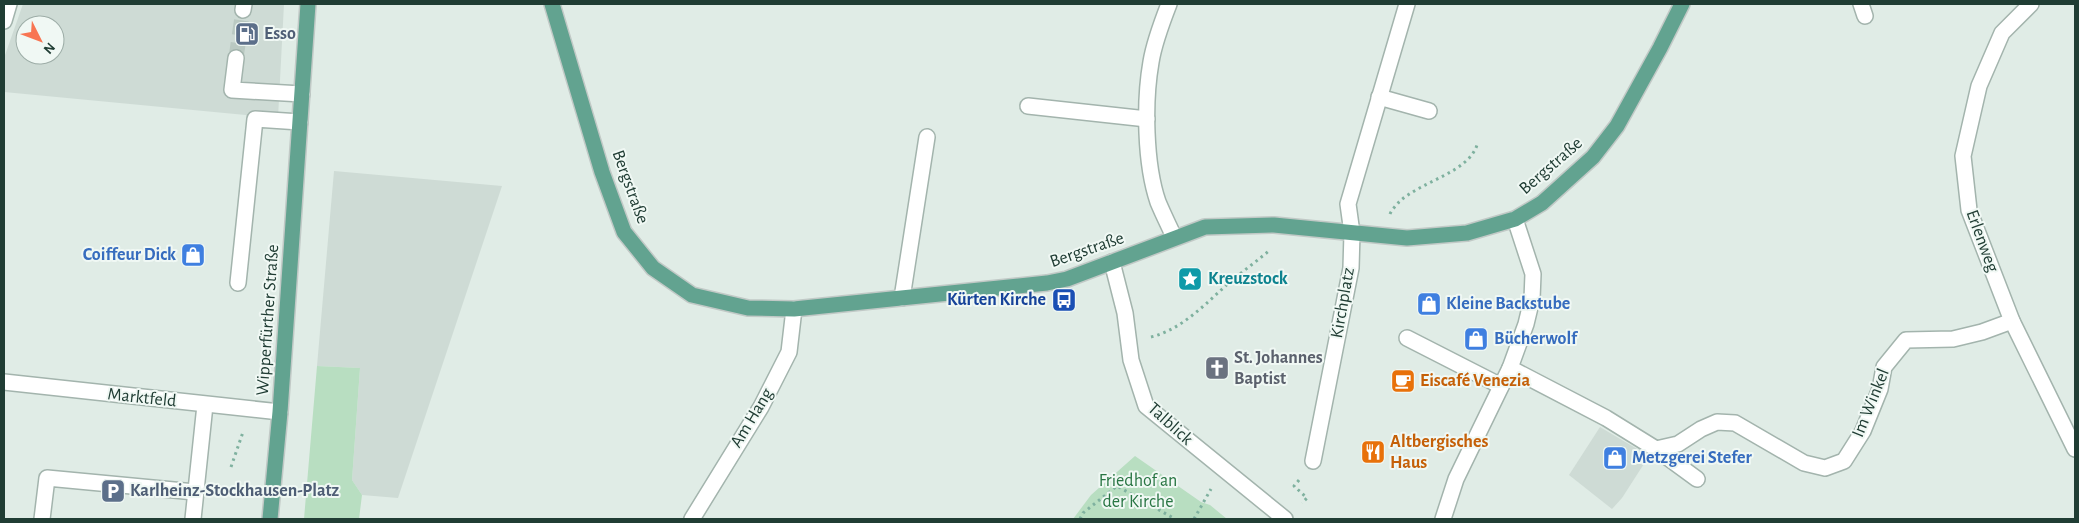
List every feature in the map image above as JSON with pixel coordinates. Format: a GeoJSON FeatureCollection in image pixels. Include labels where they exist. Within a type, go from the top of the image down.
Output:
{"type":"FeatureCollection","features":[{"type":"Feature","properties":{"kind":"main road","name":"Wipperfürther Straße"},"geometry":{"type":"LineString","coordinates":[[270,519],[280,412],[308,4]]}},
{"type":"Feature","properties":{"kind":"main road","name":"Bergstraße"},"geometry":{"type":"LineString","coordinates":[[552,4],[602,172],[624,232],[653,268],[692,295],[748,308],[794,309],[1047,283],[1067,279],[1174,237],[1205,227],[1274,225],[1407,238],[1467,232],[1515,219],[1542,203],[1593,157],[1616,126],[1660,48],[1682,4]]}},
{"type":"Feature","properties":{"kind":"street"},"geometry":{"type":"LineString","coordinates":[[4,21],[9,4]]}},
{"type":"Feature","properties":{"kind":"street"},"geometry":{"type":"LineString","coordinates":[[1169,4],[1151,61],[1147,92],[1151,174],[1159,203],[1174,237]]}},
{"type":"Feature","properties":{"kind":"street","name":"Kirchplatz"},"geometry":{"type":"LineString","coordinates":[[1313,461],[1351,268],[1352,233],[1348,204],[1408,4]]}},
{"type":"Feature","properties":{"kind":"street","name":"Erlenweg"},"geometry":{"type":"LineString","coordinates":[[2031,4],[2002,33],[1979,86],[1963,156],[1969,210],[2012,321],[2075,449]]}},
{"type":"Feature","properties":{"kind":"street"},"geometry":{"type":"LineString","coordinates":[[236,58],[232,90],[302,94]]}},
{"type":"Feature","properties":{"kind":"street"},"geometry":{"type":"LineString","coordinates":[[1379,97],[1429,111]]}},
{"type":"Feature","properties":{"kind":"street"},"geometry":{"type":"LineString","coordinates":[[1028,106],[1148,119]]}},
{"type":"Feature","properties":{"kind":"street","name":"Wipperfürther Straße"},"geometry":{"type":"LineString","coordinates":[[238,283],[255,119],[300,122]]}},
{"type":"Feature","properties":{"kind":"street"},"geometry":{"type":"LineString","coordinates":[[902,298],[927,137]]}},
{"type":"Feature","properties":{"kind":"street"},"geometry":{"type":"LineString","coordinates":[[1443,519],[1456,479],[1510,368],[1526,324],[1532,299],[1533,274],[1515,219]]}},
{"type":"Feature","properties":{"kind":"street","name":"Talblick"},"geometry":{"type":"LineString","coordinates":[[1112,262],[1125,313],[1131,360],[1146,406],[1284,519]]}},
{"type":"Feature","properties":{"kind":"street","name":"Am Hang"},"geometry":{"type":"LineString","coordinates":[[692,519],[760,407],[789,352],[794,309]]}},
{"type":"Feature","properties":{"kind":"street","name":"Im Winkel"},"geometry":{"type":"LineString","coordinates":[[1656,449],[1678,444],[1701,429],[1717,422],[1735,423],[1804,462],[1825,468],[1844,461],[1870,414],[1880,389],[1884,367],[1906,340],[1953,339],[1982,332],[2012,321]]}},
{"type":"Feature","properties":{"kind":"street"},"geometry":{"type":"LineString","coordinates":[[1407,338],[1500,386]]}},
{"type":"Feature","properties":{"kind":"street"},"geometry":{"type":"LineString","coordinates":[[1510,368],[1606,418],[1656,449],[1697,479]]}},
{"type":"Feature","properties":{"kind":"street","name":"Marktfeld"},"geometry":{"type":"LineString","coordinates":[[4,382],[280,412]]}},
{"type":"Feature","properties":{"kind":"street"},"geometry":{"type":"LineString","coordinates":[[193,519],[205,405]]}},
{"type":"Feature","properties":{"kind":"street"},"geometry":{"type":"LineString","coordinates":[[42,519],[47,478],[196,492]]}},
{"type":"Feature","properties":{"kind":"path"},"geometry":{"type":"LineString","coordinates":[[1384,236],[1390,211],[1416,189],[1466,162],[1474,155],[1477,146]]}},
{"type":"Feature","properties":{"kind":"path"},"geometry":{"type":"LineString","coordinates":[[1129,343],[1166,334],[1180,325],[1297,228]]}},
{"type":"Feature","properties":{"kind":"path"},"geometry":{"type":"LineString","coordinates":[[231,467],[251,410]]}},
{"type":"Feature","properties":{"kind":"path"},"geometry":{"type":"LineString","coordinates":[[1080,519],[1083,514],[1117,486],[1175,519]]}},
{"type":"Feature","properties":{"kind":"path"},"geometry":{"type":"LineString","coordinates":[[1294,486],[1306,498]]}},
{"type":"Feature","properties":{"kind":"path"},"geometry":{"type":"LineString","coordinates":[[1194,519],[1203,503]]}},
{"type":"Feature","properties":{"kind":"shaded area"},"geometry":{"type":"Polygon","coordinates":[[[23,4],[284,4],[278,118],[4,92],[4,58],[15,27],[15,65],[65,65],[65,15],[19,15],[23,4]]]}},
{"type":"Feature","properties":{"kind":"shaded area"},"geometry":{"type":"Polygon","coordinates":[[[334,171],[502,186],[398,498],[362,495],[352,480],[360,368],[317,366],[334,171]]]}},
{"type":"Feature","properties":{"kind":"shaded area"},"geometry":{"type":"Polygon","coordinates":[[[1600,427],[1649,456],[1622,498],[1612,509],[1569,475],[1600,427]]]}},
{"type":"Feature","properties":{"kind":"green space"},"geometry":{"type":"Polygon","coordinates":[[[317,366],[360,368],[352,480],[362,495],[359,519],[304,519],[317,366]]]}},
{"type":"Feature","properties":{"kind":"green space","name":"Friedhof an der Kirche"},"geometry":{"type":"Polygon","coordinates":[[[1135,456],[1201,502],[1210,505],[1227,519],[1073,519],[1091,495],[1135,456]]]}},
{"type":"Feature","properties":{"kind":"tunnel"},"geometry":{"type":"LineString","coordinates":[[236,58],[243,10]]}},
{"type":"Feature","properties":{"kind":"place","name":"Esso"},"geometry":{"type":"Point","coordinates":[247,34]}},
{"type":"Feature","properties":{"kind":"place","name":"Coiffeur Dick"},"geometry":{"type":"Point","coordinates":[193,255]}},
{"type":"Feature","properties":{"kind":"place","name":"Kreuzstock"},"geometry":{"type":"Point","coordinates":[1190,279]}},
{"type":"Feature","properties":{"kind":"place","name":"Kürten Kirche"},"geometry":{"type":"Point","coordinates":[1064,300]}},
{"type":"Feature","properties":{"kind":"place","name":"Kleine Backstube"},"geometry":{"type":"Point","coordinates":[1429,304]}},
{"type":"Feature","properties":{"kind":"place","name":"Bücherwolf"},"geometry":{"type":"Point","coordinates":[1476,339]}},
{"type":"Feature","properties":{"kind":"place","name":"St. Johannes Baptist"},"geometry":{"type":"Point","coordinates":[1217,368]}},
{"type":"Feature","properties":{"kind":"place","name":"Eiscafé Venezia"},"geometry":{"type":"Point","coordinates":[1403,381]}},
{"type":"Feature","properties":{"kind":"place","name":"Altbergisches Haus"},"geometry":{"type":"Point","coordinates":[1373,452]}},
{"type":"Feature","properties":{"kind":"place","name":"Metzgerei Stefer"},"geometry":{"type":"Point","coordinates":[1615,458]}},
{"type":"Feature","properties":{"kind":"place","name":"Karlheinz-Stockhausen-Platz"},"geometry":{"type":"Point","coordinates":[113,491]}}]}
